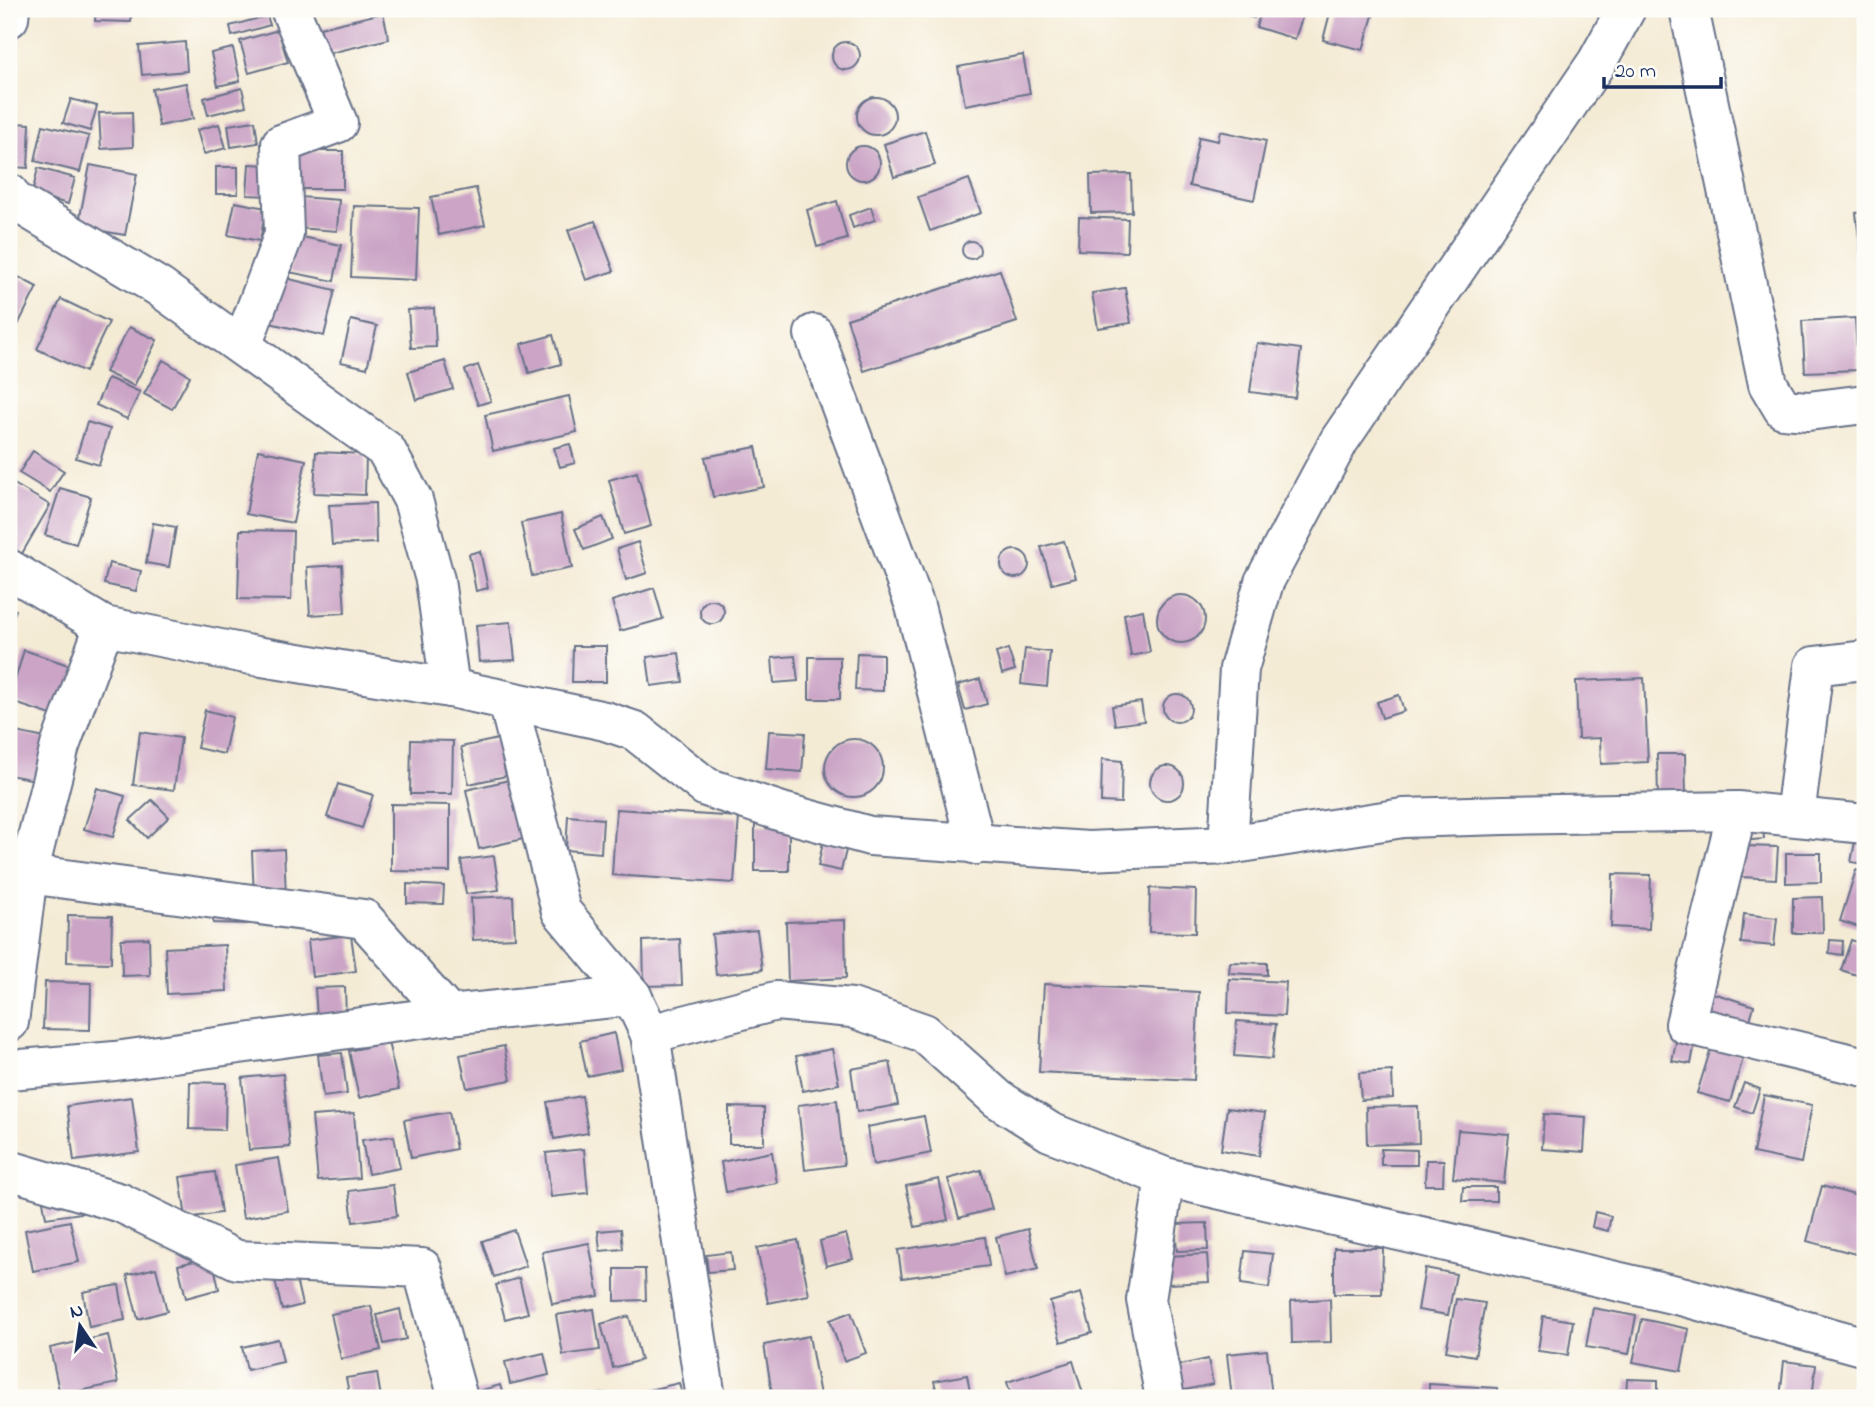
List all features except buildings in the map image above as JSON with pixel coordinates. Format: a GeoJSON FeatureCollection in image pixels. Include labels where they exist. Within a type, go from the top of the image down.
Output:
{"type":"FeatureCollection","features":[{"type":"Feature","properties":{"kind":"street"},"geometry":{"type":"LineString","coordinates":[[9,18],[10,9]]}},
{"type":"Feature","properties":{"kind":"street"},"geometry":{"type":"LineString","coordinates":[[242,346],[284,234],[281,144],[338,123],[290,9]]}},
{"type":"Feature","properties":{"kind":"street"},"geometry":{"type":"LineString","coordinates":[[1228,845],[1239,669],[1264,582],[1339,441],[1597,62],[1626,9]]}},
{"type":"Feature","properties":{"kind":"street"},"geometry":{"type":"LineString","coordinates":[[1689,9],[1768,384],[1783,409],[1808,411],[1865,404]]}},
{"type":"Feature","properties":{"kind":"street"},"geometry":{"type":"LineString","coordinates":[[9,193],[12,200],[159,286],[386,450],[413,500],[435,580],[450,688]]}},
{"type":"Feature","properties":{"kind":"street"},"geometry":{"type":"LineString","coordinates":[[814,334],[915,606],[976,845]]}},
{"type":"Feature","properties":{"kind":"street"},"geometry":{"type":"LineString","coordinates":[[9,569],[104,626],[256,656],[450,688],[605,721],[635,731],[706,787],[782,812],[870,836],[976,845],[1088,850],[1228,845],[1403,818],[1737,811],[1865,824]]}},
{"type":"Feature","properties":{"kind":"street"},"geometry":{"type":"LineString","coordinates":[[9,1022],[28,874],[60,746],[104,626]]}},
{"type":"Feature","properties":{"kind":"street"},"geometry":{"type":"LineString","coordinates":[[1795,816],[1814,666],[1865,660]]}},
{"type":"Feature","properties":{"kind":"street"},"geometry":{"type":"LineString","coordinates":[[508,701],[561,911],[632,996],[650,1034],[706,1398]]}},
{"type":"Feature","properties":{"kind":"street"},"geometry":{"type":"LineString","coordinates":[[1737,811],[1685,1024],[1865,1067]]}},
{"type":"Feature","properties":{"kind":"street"},"geometry":{"type":"LineString","coordinates":[[28,874],[365,919],[449,1015]]}},
{"type":"Feature","properties":{"kind":"street"},"geometry":{"type":"LineString","coordinates":[[9,1070],[115,1061],[449,1015],[632,996]]}},
{"type":"Feature","properties":{"kind":"street"},"geometry":{"type":"LineString","coordinates":[[650,1034],[776,1001],[852,1008],[925,1033],[998,1099],[1050,1132],[1165,1177],[1685,1297],[1865,1347]]}},
{"type":"Feature","properties":{"kind":"street"},"geometry":{"type":"LineString","coordinates":[[9,1170],[121,1203],[237,1260],[422,1268],[458,1398]]}},
{"type":"Feature","properties":{"kind":"street"},"geometry":{"type":"LineString","coordinates":[[1165,1177],[1146,1300],[1165,1398]]}}]}
